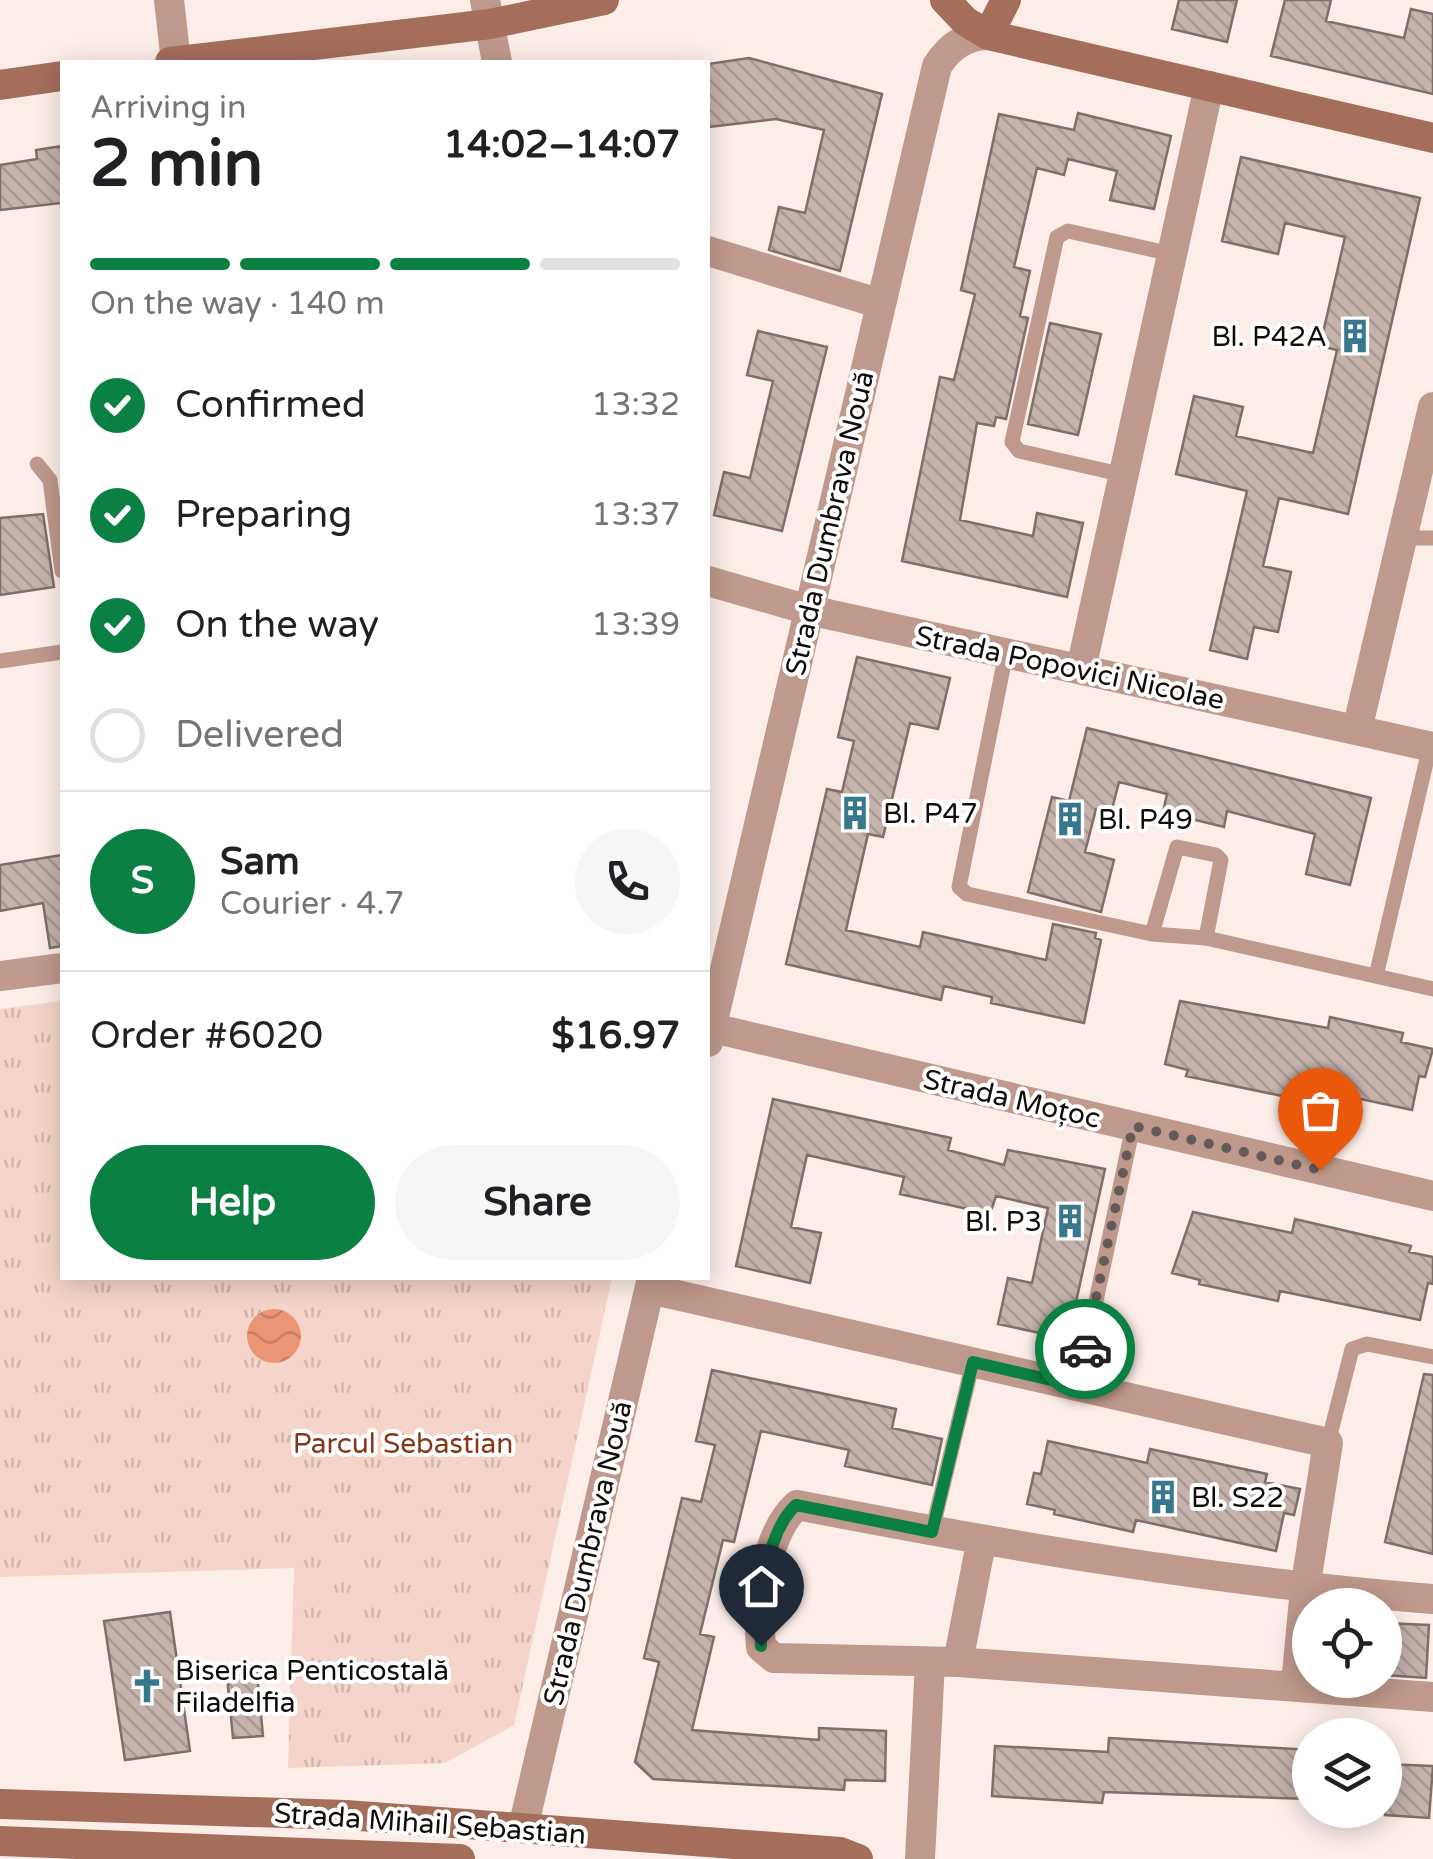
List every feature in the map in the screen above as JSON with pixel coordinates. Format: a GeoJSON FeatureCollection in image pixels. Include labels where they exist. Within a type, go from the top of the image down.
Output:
{"type":"FeatureCollection","features":[{"type":"Feature","properties":{"kind":"main road"},"geometry":{"type":"LineString","coordinates":[[188,60],[488,12],[604,0]]}},
{"type":"Feature","properties":{"kind":"main road"},"geometry":{"type":"LineString","coordinates":[[945,0],[964,21],[988,35],[1433,138]]}},
{"type":"Feature","properties":{"kind":"main road"},"geometry":{"type":"LineString","coordinates":[[988,35],[1006,0]]}},
{"type":"Feature","properties":{"kind":"main road"},"geometry":{"type":"LineString","coordinates":[[0,84],[60,76]]}},
{"type":"Feature","properties":{"kind":"main road","name":"Strada Mihail Sebastian"},"geometry":{"type":"LineString","coordinates":[[0,1804],[346,1816],[840,1852],[858,1859]]}},
{"type":"Feature","properties":{"kind":"main road","name":"Strada Mihail Sebastian"},"geometry":{"type":"LineString","coordinates":[[0,1841],[460,1859]]}},
{"type":"Feature","properties":{"kind":"street"},"geometry":{"type":"LineString","coordinates":[[169,0],[175,60]]}},
{"type":"Feature","properties":{"kind":"street"},"geometry":{"type":"LineString","coordinates":[[488,12],[497,60]]}},
{"type":"Feature","properties":{"kind":"street","name":"Strada Dumbrava Nouă"},"geometry":{"type":"LineString","coordinates":[[710,1028],[936,66],[958,42],[973,35],[988,35]]}},
{"type":"Feature","properties":{"kind":"street"},"geometry":{"type":"LineString","coordinates":[[1081,669],[1209,86]]}},
{"type":"Feature","properties":{"kind":"street"},"geometry":{"type":"LineString","coordinates":[[710,252],[881,304]]}},
{"type":"Feature","properties":{"kind":"street"},"geometry":{"type":"LineString","coordinates":[[1357,730],[1433,406]]}},
{"type":"Feature","properties":{"kind":"street","name":"Strada Popovici Nicolae"},"geometry":{"type":"LineString","coordinates":[[710,582],[809,610],[1432,746]]}},
{"type":"Feature","properties":{"kind":"street"},"geometry":{"type":"LineString","coordinates":[[0,976],[60,968]]}},
{"type":"Feature","properties":{"kind":"street","name":"Strada Moțoc"},"geometry":{"type":"LineString","coordinates":[[710,1032],[1433,1196]]}},
{"type":"Feature","properties":{"kind":"street"},"geometry":{"type":"LineString","coordinates":[[651,1283],[1328,1443],[1305,1588]]}},
{"type":"Feature","properties":{"kind":"street","name":"Strada Dumbrava Nouă"},"geometry":{"type":"LineString","coordinates":[[523,1828],[651,1283]]}},
{"type":"Feature","properties":{"kind":"street"},"geometry":{"type":"LineString","coordinates":[[1292,1684],[944,1662],[774,1658],[761,1646],[760,1616],[776,1536],[784,1516],[796,1505],[981,1543],[1298,1588]]}},
{"type":"Feature","properties":{"kind":"street"},"geometry":{"type":"LineString","coordinates":[[920,1859],[944,1662],[981,1543]]}},
{"type":"Feature","properties":{"kind":"street"},"geometry":{"type":"LineString","coordinates":[[1402,1597],[1433,1600]]}},
{"type":"Feature","properties":{"kind":"street"},"geometry":{"type":"LineString","coordinates":[[1402,1693],[1433,1696]]}},
{"type":"Feature","properties":{"kind":"lane"},"geometry":{"type":"LineString","coordinates":[[1124,475],[1019,450],[1012,442],[1057,237],[1068,232],[1172,254]]}},
{"type":"Feature","properties":{"kind":"lane"},"geometry":{"type":"LineString","coordinates":[[38,464],[50,480],[60,556]]}},
{"type":"Feature","properties":{"kind":"lane"},"geometry":{"type":"LineString","coordinates":[[1402,538],[1433,538]]}},
{"type":"Feature","properties":{"kind":"lane"},"geometry":{"type":"LineString","coordinates":[[0,661],[60,652]]}},
{"type":"Feature","properties":{"kind":"lane"},"geometry":{"type":"LineString","coordinates":[[1006,653],[960,888],[967,894],[1152,934],[1206,938],[1433,989]]}},
{"type":"Feature","properties":{"kind":"lane"},"geometry":{"type":"LineString","coordinates":[[1376,976],[1432,746]]}},
{"type":"Feature","properties":{"kind":"lane"},"geometry":{"type":"LineString","coordinates":[[1152,934],[1172,856],[1176,847],[1184,846],[1221,860],[1206,938]]}},
{"type":"Feature","properties":{"kind":"lane"},"geometry":{"type":"LineString","coordinates":[[1078,1386],[1133,1126]]}},
{"type":"Feature","properties":{"kind":"lane"},"geometry":{"type":"LineString","coordinates":[[1328,1443],[1352,1350],[1367,1344],[1433,1357]]}},
{"type":"Feature","properties":{"kind":"lane"},"geometry":{"type":"LineString","coordinates":[[932,1532],[973,1362]]}},
{"type":"Feature","properties":{"kind":"lane"},"geometry":{"type":"LineString","coordinates":[[337,1855],[346,1816]]}},
{"type":"Feature","properties":{"kind":"green space","name":"Parcul Sebastian"},"geometry":{"type":"Polygon","coordinates":[[[60,1001],[60,1280],[612,1280],[514,1725],[445,1763],[288,1768],[294,1568],[0,1577],[0,1009],[60,1001]]]}},
{"type":"Feature","properties":{"kind":"water"},"geometry":{"type":"Polygon","coordinates":[[[274,1309],[293,1317],[301,1336],[293,1355],[274,1363],[255,1355],[247,1336],[255,1317],[274,1309]]]}},
{"type":"Feature","properties":{"kind":"building"},"geometry":{"type":"Polygon","coordinates":[[[1179,0],[1237,0],[1227,42],[1172,29],[1179,0]]]}},
{"type":"Feature","properties":{"kind":"building"},"geometry":{"type":"Polygon","coordinates":[[[1285,0],[1331,0],[1326,21],[1404,38],[1411,9],[1433,14],[1433,94],[1271,56],[1285,0]]]}},
{"type":"Feature","properties":{"kind":"building"},"geometry":{"type":"Polygon","coordinates":[[[749,58],[882,94],[840,271],[769,250],[779,207],[805,213],[824,130],[776,119],[710,127],[710,64],[749,58]]]}},
{"type":"Feature","properties":{"kind":"building"},"geometry":{"type":"Polygon","coordinates":[[[1078,113],[1171,136],[1154,209],[1110,200],[1117,171],[1068,159],[1064,175],[1037,168],[1014,267],[1030,271],[1020,316],[1028,318],[1006,419],[996,417],[994,426],[977,423],[960,520],[1033,536],[1037,513],[1083,523],[1067,597],[902,561],[940,377],[954,380],[975,294],[961,290],[999,114],[1074,130],[1078,113]]]}},
{"type":"Feature","properties":{"kind":"building"},"geometry":{"type":"Polygon","coordinates":[[[60,146],[60,203],[0,210],[0,165],[37,159],[36,150],[60,146]]]}},
{"type":"Feature","properties":{"kind":"building","name":"Bl. P42A"},"geometry":{"type":"Polygon","coordinates":[[[1241,157],[1420,198],[1348,514],[1279,498],[1263,566],[1291,572],[1278,632],[1254,627],[1247,659],[1210,650],[1247,491],[1176,474],[1194,396],[1243,407],[1236,436],[1313,453],[1337,350],[1320,346],[1345,237],[1285,223],[1278,254],[1222,241],[1241,157]]]}},
{"type":"Feature","properties":{"kind":"building"},"geometry":{"type":"Polygon","coordinates":[[[1050,323],[1101,334],[1078,435],[1028,424],[1050,323]]]}},
{"type":"Feature","properties":{"kind":"building"},"geometry":{"type":"Polygon","coordinates":[[[758,331],[827,347],[782,531],[714,515],[724,472],[750,478],[773,381],[747,375],[758,331]]]}},
{"type":"Feature","properties":{"kind":"building"},"geometry":{"type":"Polygon","coordinates":[[[43,514],[54,587],[0,595],[0,518],[43,514]]]}},
{"type":"Feature","properties":{"kind":"building","name":"Bl. P47"},"geometry":{"type":"Polygon","coordinates":[[[857,657],[950,678],[938,729],[910,723],[883,837],[868,834],[846,930],[920,947],[923,932],[1046,960],[1053,924],[1096,933],[1095,938],[1101,940],[1084,1023],[991,1003],[992,997],[944,986],[941,1000],[786,964],[827,789],[842,792],[854,741],[838,737],[857,657]]]}},
{"type":"Feature","properties":{"kind":"building","name":"Bl. P49"},"geometry":{"type":"Polygon","coordinates":[[[1087,728],[1371,798],[1350,885],[1306,874],[1315,834],[1227,811],[1224,827],[1163,812],[1167,794],[1119,782],[1111,813],[1096,809],[1085,852],[1114,860],[1101,912],[1028,892],[1052,797],[1069,801],[1087,728]]]}},
{"type":"Feature","properties":{"kind":"building"},"geometry":{"type":"Polygon","coordinates":[[[60,855],[60,946],[50,948],[43,903],[0,911],[0,865],[60,855]]]}},
{"type":"Feature","properties":{"kind":"building"},"geometry":{"type":"Polygon","coordinates":[[[1180,1001],[1328,1028],[1330,1017],[1403,1033],[1401,1042],[1433,1049],[1425,1077],[1419,1076],[1412,1110],[1314,1089],[1311,1102],[1186,1076],[1188,1070],[1165,1064],[1180,1001]]]}},
{"type":"Feature","properties":{"kind":"building","name":"Bl. P3"},"geometry":{"type":"Polygon","coordinates":[[[773,1099],[951,1138],[948,1150],[1004,1165],[1008,1150],[1105,1169],[1068,1339],[998,1324],[1008,1278],[1032,1283],[1048,1208],[996,1196],[990,1214],[900,1194],[904,1177],[807,1155],[791,1227],[821,1233],[810,1283],[736,1266],[773,1099]]]}},
{"type":"Feature","properties":{"kind":"building"},"geometry":{"type":"Polygon","coordinates":[[[1193,1212],[1292,1233],[1295,1219],[1411,1246],[1409,1252],[1433,1257],[1433,1284],[1428,1283],[1420,1320],[1280,1291],[1278,1301],[1199,1284],[1200,1280],[1172,1273],[1193,1212]]]}},
{"type":"Feature","properties":{"kind":"building"},"geometry":{"type":"Polygon","coordinates":[[[712,1370],[896,1409],[892,1428],[942,1439],[932,1485],[845,1466],[849,1450],[761,1431],[734,1542],[723,1540],[700,1634],[714,1637],[692,1730],[819,1740],[819,1728],[886,1731],[885,1781],[845,1780],[844,1790],[653,1779],[635,1762],[659,1662],[644,1658],[682,1498],[701,1502],[715,1445],[696,1441],[712,1370]]]}},
{"type":"Feature","properties":{"kind":"building"},"geometry":{"type":"Polygon","coordinates":[[[1424,1374],[1433,1375],[1433,1554],[1385,1542],[1424,1374]]]}},
{"type":"Feature","properties":{"kind":"building","name":"Bl. S22"},"geometry":{"type":"Polygon","coordinates":[[[1048,1441],[1147,1463],[1150,1449],[1267,1474],[1265,1482],[1300,1489],[1294,1515],[1284,1513],[1276,1551],[1136,1520],[1133,1532],[1054,1514],[1055,1510],[1027,1504],[1034,1473],[1041,1474],[1048,1441]]]}},
{"type":"Feature","properties":{"kind":"building","name":"Biserica Penticostală Filadelfia"},"geometry":{"type":"Polygon","coordinates":[[[170,1612],[190,1751],[125,1760],[104,1621],[170,1612]]]}},
{"type":"Feature","properties":{"kind":"building"},"geometry":{"type":"Polygon","coordinates":[[[1402,1624],[1429,1625],[1426,1678],[1402,1676],[1402,1624]]]}},
{"type":"Feature","properties":{"kind":"building"},"geometry":{"type":"Polygon","coordinates":[[[257,1673],[263,1736],[233,1738],[227,1676],[257,1673]]]}},
{"type":"Feature","properties":{"kind":"building"},"geometry":{"type":"Polygon","coordinates":[[[1109,1738],[1292,1749],[1292,1798],[1104,1792],[1102,1803],[992,1796],[995,1746],[1108,1752],[1109,1738]]]}},
{"type":"Feature","properties":{"kind":"building"},"geometry":{"type":"Polygon","coordinates":[[[1402,1765],[1433,1766],[1429,1818],[1402,1816],[1402,1765]]]}},
{"type":"Feature","properties":{"kind":"way so far"},"geometry":{"type":"LineString","coordinates":[[1085,1349],[1133,1126],[1320,1170]]}},
{"type":"Feature","properties":{"kind":"place","name":"Bl. P42A"},"geometry":{"type":"Point","coordinates":[1355,336]}},
{"type":"Feature","properties":{"kind":"place","name":"Bl. P47"},"geometry":{"type":"Point","coordinates":[855,813]}},
{"type":"Feature","properties":{"kind":"place","name":"Bl. P49"},"geometry":{"type":"Point","coordinates":[1070,819]}},
{"type":"Feature","properties":{"kind":"place","name":"Bl. P3"},"geometry":{"type":"Point","coordinates":[1070,1221]}},
{"type":"Feature","properties":{"kind":"place","name":"Bl. S22"},"geometry":{"type":"Point","coordinates":[1163,1497]}},
{"type":"Feature","properties":{"kind":"place","name":"Biserica Penticostală Filadelfia"},"geometry":{"type":"Point","coordinates":[147,1686]}},
{"type":"Feature","properties":{"kind":"route"},"geometry":{"type":"LineString","coordinates":[[761,1646],[760,1616],[776,1536],[786,1514],[796,1505],[932,1532],[973,1362],[1078,1386],[1085,1349]]}}]}
